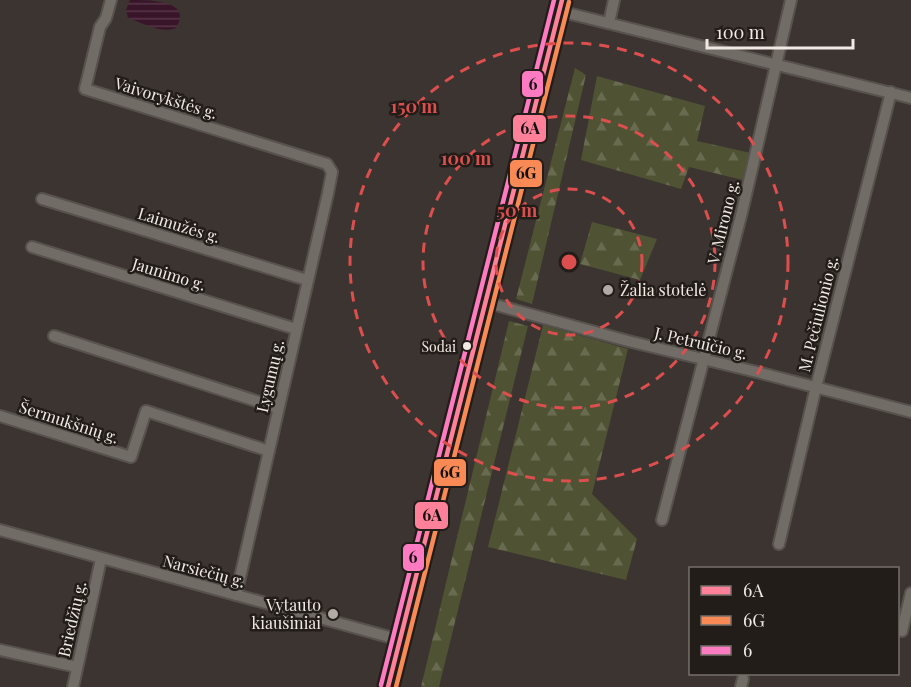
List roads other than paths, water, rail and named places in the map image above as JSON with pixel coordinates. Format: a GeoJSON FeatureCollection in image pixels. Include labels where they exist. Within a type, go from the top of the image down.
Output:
{"type":"FeatureCollection","features":[{"type":"Feature","properties":{"kind":"main road"},"geometry":{"type":"LineString","coordinates":[[388,687],[560,5]]}},
{"type":"Feature","properties":{"kind":"street","name":"Vaivorykštės g."},"geometry":{"type":"LineString","coordinates":[[111,0],[106,18],[100,27],[85,88],[327,164]]}},
{"type":"Feature","properties":{"kind":"street"},"geometry":{"type":"LineString","coordinates":[[609,23],[614,0]]}},
{"type":"Feature","properties":{"kind":"street","name":"V. Mirono g."},"geometry":{"type":"LineString","coordinates":[[662,520],[742,212],[790,0]]}},
{"type":"Feature","properties":{"kind":"street"},"geometry":{"type":"LineString","coordinates":[[560,5],[609,23],[911,98]]}},
{"type":"Feature","properties":{"kind":"street","name":"M. Pečiulionio g."},"geometry":{"type":"LineString","coordinates":[[779,544],[816,387],[891,93]]}},
{"type":"Feature","properties":{"kind":"street","name":"Lygumų g."},"geometry":{"type":"LineString","coordinates":[[236,595],[328,194],[332,172],[327,164]]}},
{"type":"Feature","properties":{"kind":"street","name":"Laimužės g."},"geometry":{"type":"LineString","coordinates":[[42,199],[307,280]]}},
{"type":"Feature","properties":{"kind":"street","name":"Jaunimo g."},"geometry":{"type":"LineString","coordinates":[[32,247],[296,329]]}},
{"type":"Feature","properties":{"kind":"street","name":"J. Petruičio g."},"geometry":{"type":"LineString","coordinates":[[485,302],[628,341],[911,412]]}},
{"type":"Feature","properties":{"kind":"street"},"geometry":{"type":"LineString","coordinates":[[54,336],[278,408]]}},
{"type":"Feature","properties":{"kind":"street","name":"Šermukšnių g."},"geometry":{"type":"LineString","coordinates":[[0,416],[131,458],[146,411],[269,451]]}},
{"type":"Feature","properties":{"kind":"street","name":"Narsiečių g."},"geometry":{"type":"LineString","coordinates":[[0,530],[400,640]]}},
{"type":"Feature","properties":{"kind":"street","name":"Briedžių g."},"geometry":{"type":"LineString","coordinates":[[73,687],[102,558]]}},
{"type":"Feature","properties":{"kind":"street"},"geometry":{"type":"LineString","coordinates":[[902,632],[911,593]]}},
{"type":"Feature","properties":{"kind":"street"},"geometry":{"type":"LineString","coordinates":[[0,650],[77,667]]}},
{"type":"Feature","properties":{"kind":"place","name":"Žalia stotelė"},"geometry":{"type":"Point","coordinates":[608,290]}},
{"type":"Feature","properties":{"kind":"place","name":"Sodai"},"geometry":{"type":"Point","coordinates":[467,346]}},
{"type":"Feature","properties":{"kind":"place","name":"Vytauto kiaušiniai"},"geometry":{"type":"Point","coordinates":[333,614]}}]}
